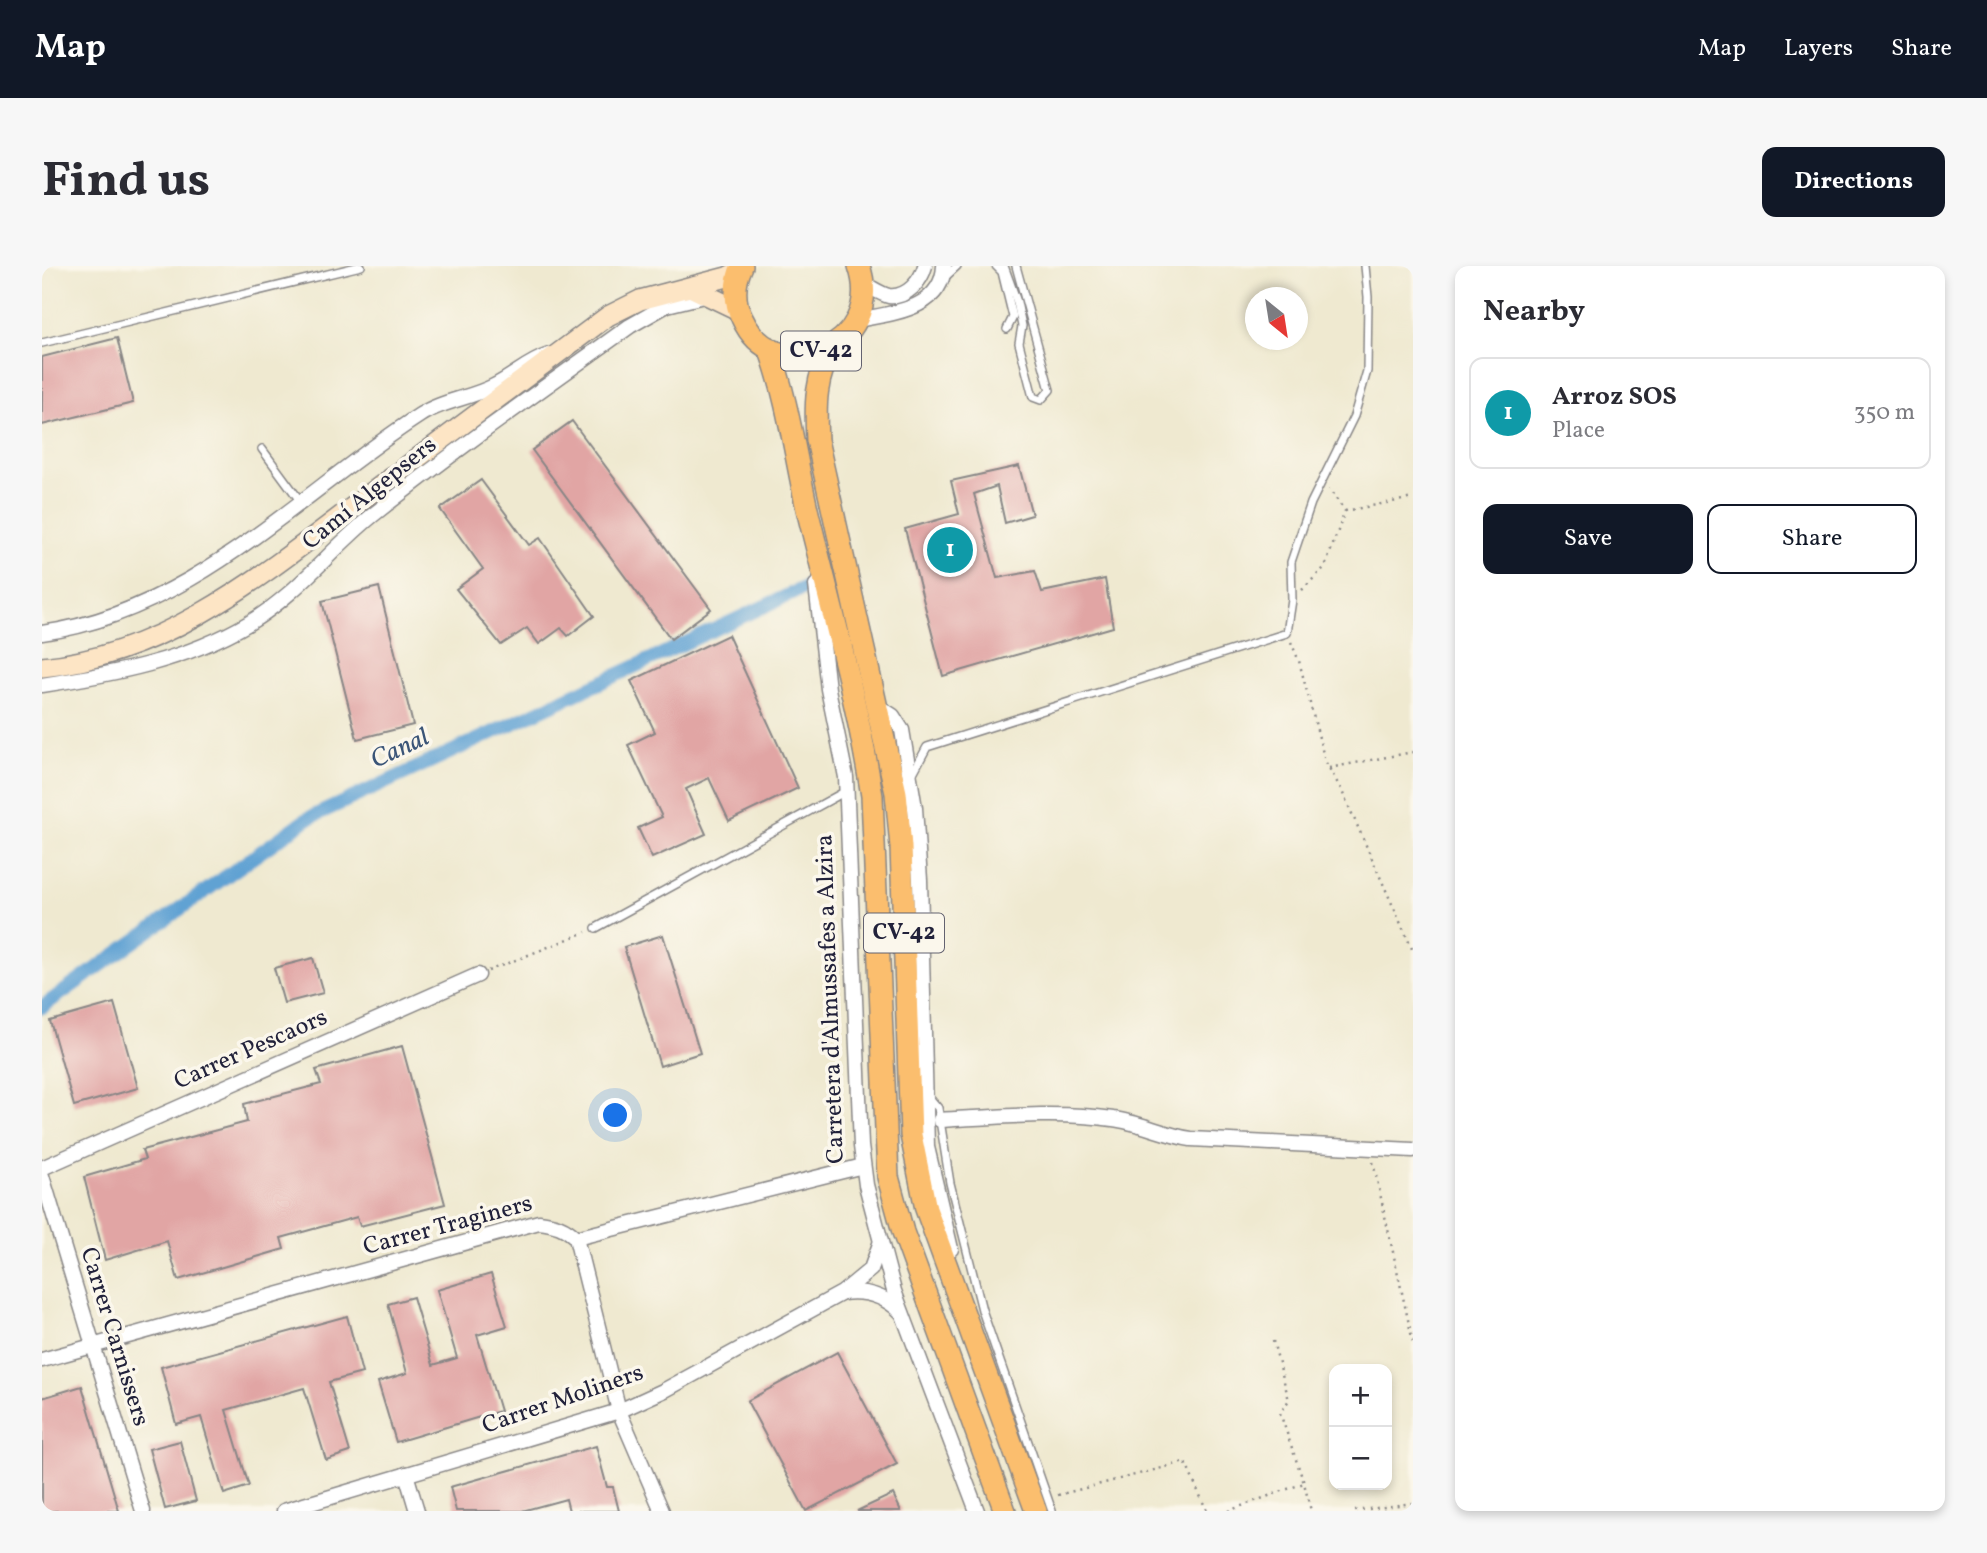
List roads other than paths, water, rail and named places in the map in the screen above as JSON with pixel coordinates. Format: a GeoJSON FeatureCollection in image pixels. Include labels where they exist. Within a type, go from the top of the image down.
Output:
{"type":"FeatureCollection","features":[{"type":"Feature","properties":{"kind":"main road"},"geometry":{"type":"LineString","coordinates":[[42,667],[101,656],[150,639],[235,594],[623,307],[658,294],[699,291],[741,268]]}},
{"type":"Feature","properties":{"kind":"main road"},"geometry":{"type":"LineString","coordinates":[[738,310],[736,283],[741,268]]}},
{"type":"Feature","properties":{"kind":"main road","name":"CV-42"},"geometry":{"type":"LineString","coordinates":[[861,275],[863,302],[858,320],[847,335],[833,347],[821,368],[815,401],[817,440],[824,481],[879,707],[896,793],[901,847],[911,1135],[926,1209],[962,1308],[1042,1504]]}},
{"type":"Feature","properties":{"kind":"main road"},"geometry":{"type":"LineString","coordinates":[[699,291],[738,310]]}},
{"type":"Feature","properties":{"kind":"main road","name":"CV-42"},"geometry":{"type":"LineString","coordinates":[[738,310],[745,325],[769,348],[790,355],[812,355],[833,347]]}},
{"type":"Feature","properties":{"kind":"main road","name":"Carretera d'Almussafes a Alzira"},"geometry":{"type":"LineString","coordinates":[[769,348],[781,381],[798,470],[863,741],[872,796],[888,1177],[903,1232],[1005,1511]]}},
{"type":"Feature","properties":{"kind":"street"},"geometry":{"type":"LineString","coordinates":[[861,275],[890,296],[908,292],[922,276],[925,266]]}},
{"type":"Feature","properties":{"kind":"street"},"geometry":{"type":"LineString","coordinates":[[858,320],[915,308],[934,293],[944,266]]}},
{"type":"Feature","properties":{"kind":"street","name":"Camí Algepsers"},"geometry":{"type":"LineString","coordinates":[[42,685],[147,665],[189,651],[249,623],[278,602],[350,534],[395,498],[629,326],[699,291]]}},
{"type":"Feature","properties":{"kind":"street"},"geometry":{"type":"LineString","coordinates":[[42,632],[65,629],[160,597],[211,568],[422,413],[495,386],[531,361],[563,349]]}},
{"type":"Feature","properties":{"kind":"street","name":"Carretera d'Almussafes a Alzira"},"geometry":{"type":"LineString","coordinates":[[798,470],[802,519],[818,594],[823,655],[840,737],[846,791],[863,1166],[880,1244],[977,1511]]}},
{"type":"Feature","properties":{"kind":"street"},"geometry":{"type":"LineString","coordinates":[[879,707],[893,716],[902,730],[911,781],[920,880],[925,1092],[933,1179],[962,1287],[962,1308]]}},
{"type":"Feature","properties":{"kind":"street","name":"Carrer Pescaors"},"geometry":{"type":"LineString","coordinates":[[42,1168],[478,975]]}},
{"type":"Feature","properties":{"kind":"street"},"geometry":{"type":"LineString","coordinates":[[940,1120],[1059,1116],[1113,1119],[1168,1136],[1191,1139],[1413,1150]]}},
{"type":"Feature","properties":{"kind":"street"},"geometry":{"type":"LineString","coordinates":[[662,1511],[619,1411],[576,1238],[863,1166]]}},
{"type":"Feature","properties":{"kind":"street","name":"Carrer Carnissers"},"geometry":{"type":"LineString","coordinates":[[42,1176],[143,1511]]}},
{"type":"Feature","properties":{"kind":"street","name":"Carrer Traginers"},"geometry":{"type":"LineString","coordinates":[[42,1360],[539,1222],[561,1226],[576,1238]]}},
{"type":"Feature","properties":{"kind":"street","name":"Carrer Moliners"},"geometry":{"type":"LineString","coordinates":[[284,1511],[619,1411],[665,1390],[842,1293],[871,1269],[880,1244]]}},
{"type":"Feature","properties":{"kind":"street"},"geometry":{"type":"LineString","coordinates":[[842,1293],[872,1294],[892,1304],[905,1317]]}},
{"type":"Feature","properties":{"kind":"street"},"geometry":{"type":"LineString","coordinates":[[406,1474],[417,1511]]}},
{"type":"Feature","properties":{"kind":"lane"},"geometry":{"type":"LineString","coordinates":[[42,343],[361,266]]}},
{"type":"Feature","properties":{"kind":"lane"},"geometry":{"type":"LineString","coordinates":[[939,282],[957,266]]}},
{"type":"Feature","properties":{"kind":"lane"},"geometry":{"type":"LineString","coordinates":[[996,266],[1002,272],[1013,317],[1007,329]]}},
{"type":"Feature","properties":{"kind":"lane"},"geometry":{"type":"LineString","coordinates":[[1004,266],[1017,302],[1021,326],[1020,343],[1034,397],[1041,400],[1050,390],[1016,266]]}},
{"type":"Feature","properties":{"kind":"lane"},"geometry":{"type":"LineString","coordinates":[[911,781],[917,760],[927,747],[1287,633],[1292,600],[1291,562],[1322,478],[1354,416],[1367,371],[1368,297],[1365,266]]}},
{"type":"Feature","properties":{"kind":"lane"},"geometry":{"type":"LineString","coordinates":[[262,449],[301,503]]}},
{"type":"Feature","properties":{"kind":"lane"},"geometry":{"type":"LineString","coordinates":[[596,928],[846,791]]}},
{"type":"Feature","properties":{"kind":"lane"},"geometry":{"type":"LineString","coordinates":[[925,1092],[938,1108],[950,1183],[982,1310],[1042,1504],[1052,1511]]}},
{"type":"Feature","properties":{"kind":"waterway","name":"Canal"},"geometry":{"type":"LineString","coordinates":[[42,1007],[307,819],[808,586]]}},
{"type":"Feature","properties":{"kind":"place","name":"Arroz SOS"},"geometry":{"type":"Point","coordinates":[950,550]}}]}
